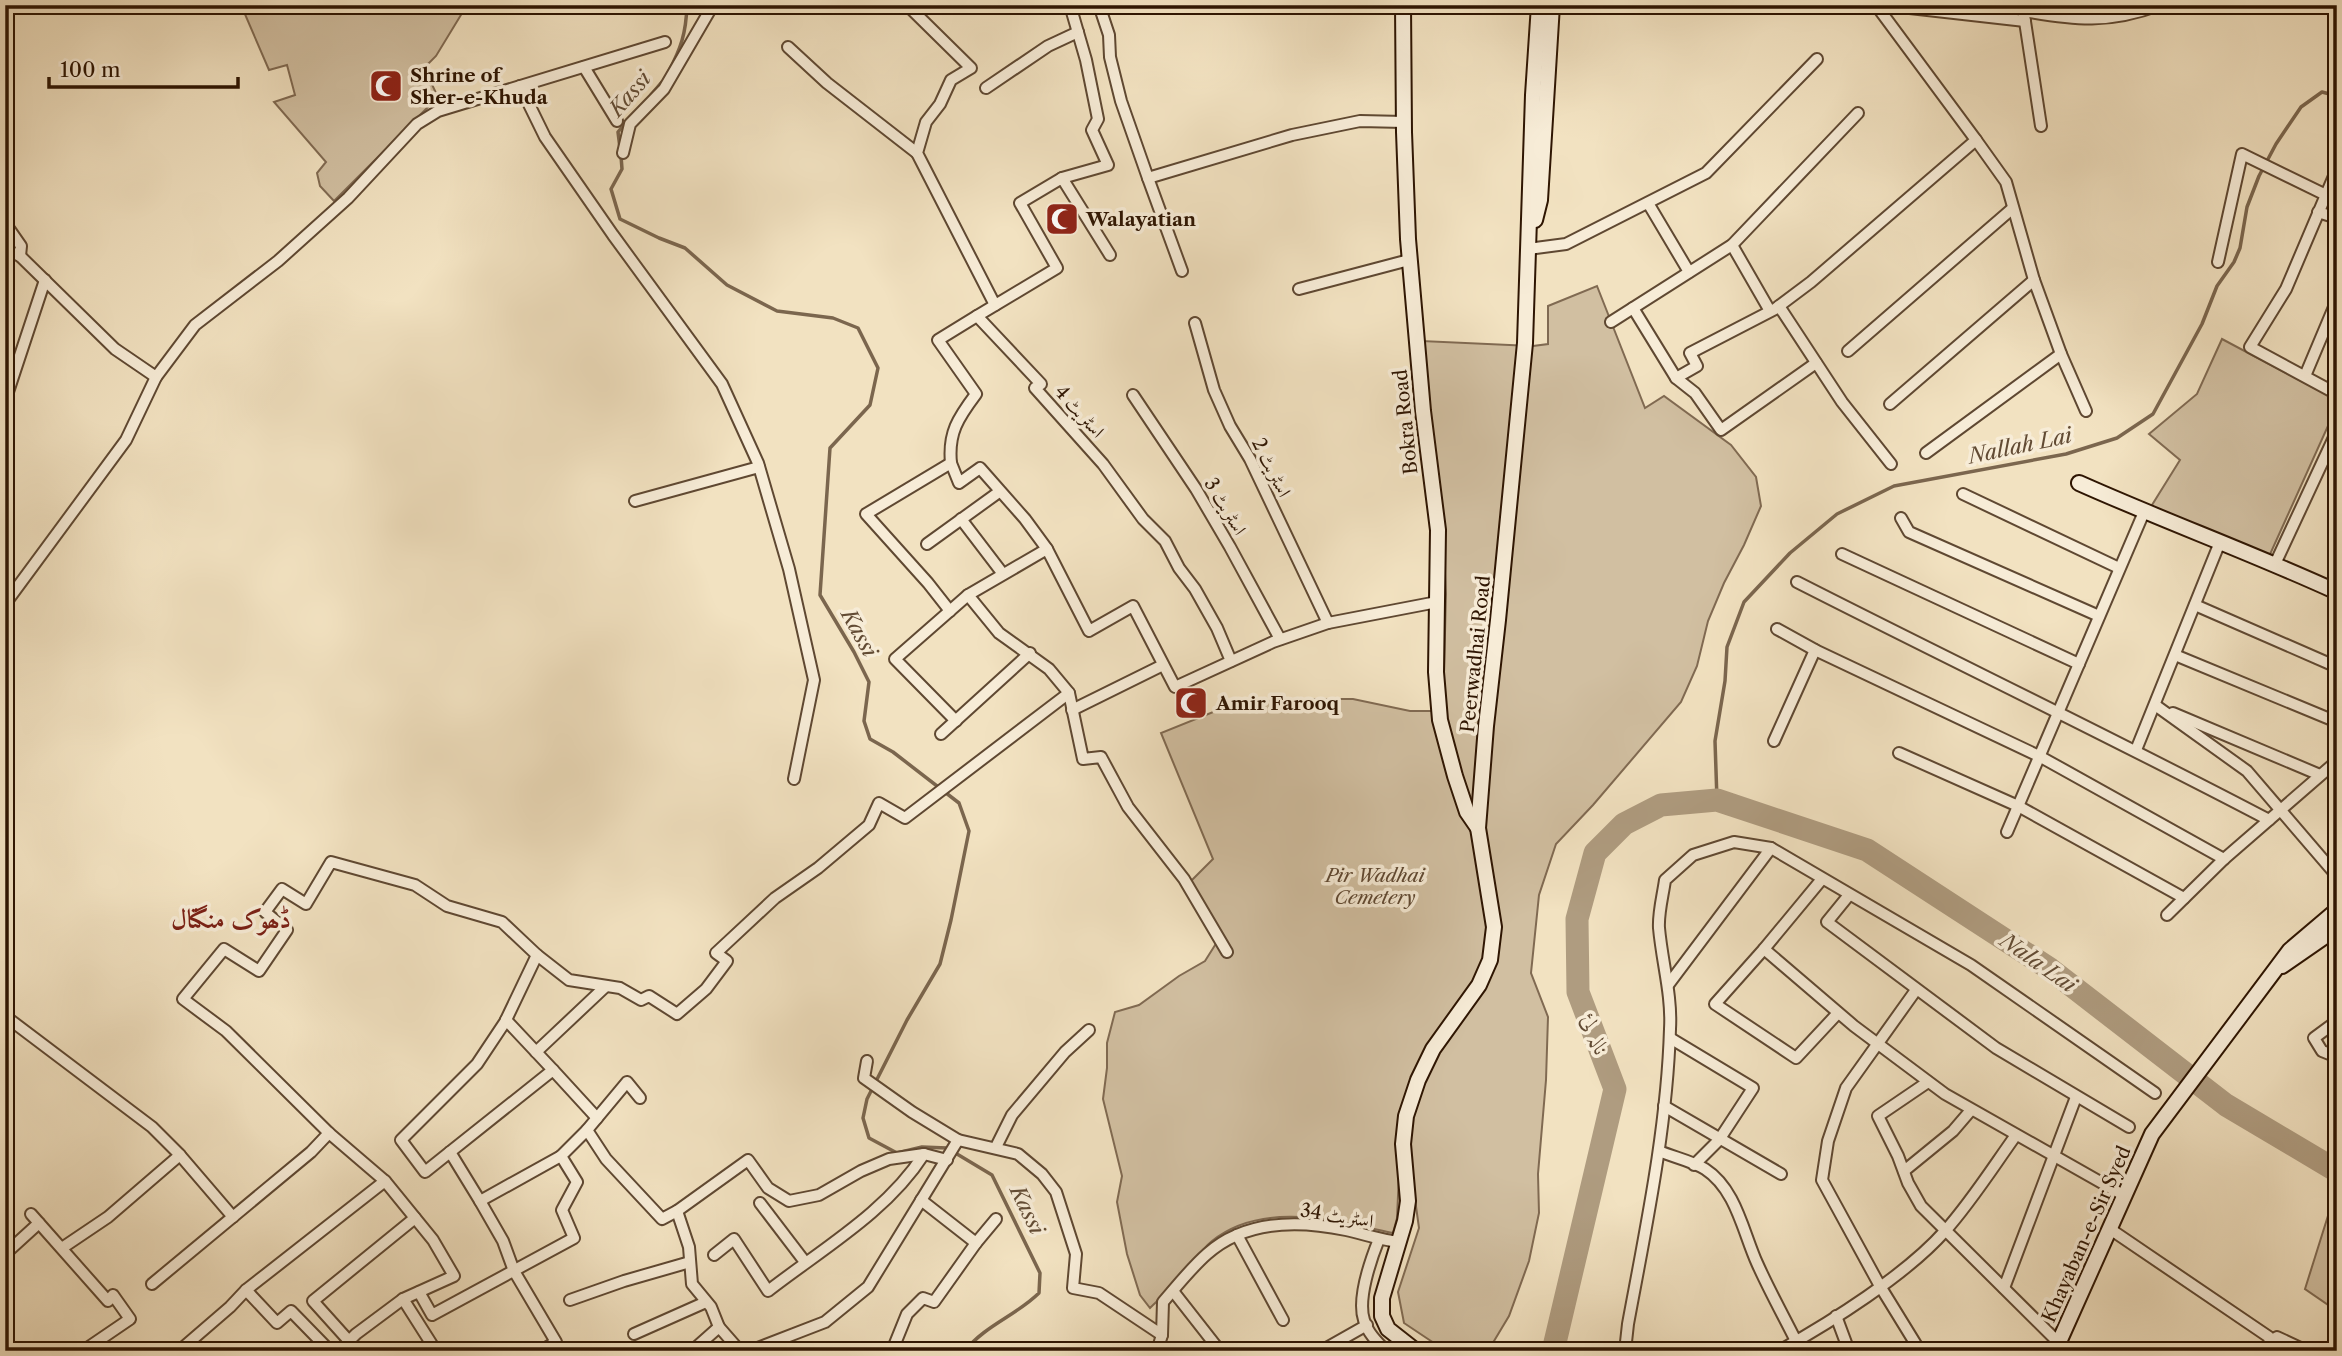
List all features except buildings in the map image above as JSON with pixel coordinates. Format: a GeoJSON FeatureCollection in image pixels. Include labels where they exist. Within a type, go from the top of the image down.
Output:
{"type":"FeatureCollection","features":[{"type":"Feature","properties":{"kind":"main road","name":"Bokra Road"},"geometry":{"type":"LineString","coordinates":[[1403,5],[1409,260],[1423,411],[1438,530],[1436,672],[1440,720],[1467,812],[1478,828]]}},
{"type":"Feature","properties":{"kind":"main road","name":"Peerwadhai Road"},"geometry":{"type":"LineString","coordinates":[[1416,1351],[1388,1329],[1382,1316],[1382,1298],[1408,1201],[1403,1144],[1406,1116],[1433,1049],[1479,985],[1490,960],[1494,927],[1478,828],[1525,343],[1533,95],[1539,5]]}},
{"type":"Feature","properties":{"kind":"main road"},"geometry":{"type":"LineString","coordinates":[[1529,245],[1540,200],[1552,5]]}},
{"type":"Feature","properties":{"kind":"main road"},"geometry":{"type":"LineString","coordinates":[[2079,483],[2144,512],[2335,587]]}},
{"type":"Feature","properties":{"kind":"main road"},"geometry":{"type":"LineString","coordinates":[[2278,968],[2290,950],[2337,910]]}},
{"type":"Feature","properties":{"kind":"main road"},"geometry":{"type":"LineString","coordinates":[[2278,968],[2337,928]]}},
{"type":"Feature","properties":{"kind":"main road","name":"Khayaban-e-Sir Syed"},"geometry":{"type":"LineString","coordinates":[[2057,1347],[2152,1134],[2261,986],[2278,968]]}},
{"type":"Feature","properties":{"kind":"street"},"geometry":{"type":"LineString","coordinates":[[623,153],[630,124],[664,89],[713,5]]}},
{"type":"Feature","properties":{"kind":"street"},"geometry":{"type":"LineString","coordinates":[[907,5],[971,68],[951,80],[940,104],[926,122],[917,153]]}},
{"type":"Feature","properties":{"kind":"street"},"geometry":{"type":"LineString","coordinates":[[1070,5],[1098,119],[1092,130],[1108,165],[1062,178],[1020,203],[1057,268],[938,340],[976,394],[961,414],[949,444],[951,463],[959,483],[980,468],[1025,519],[1047,549],[1089,631],[1133,606],[1175,687],[1280,639],[1328,623],[1437,602]]}},
{"type":"Feature","properties":{"kind":"street"},"geometry":{"type":"LineString","coordinates":[[1099,5],[1109,35],[1110,57],[1121,101],[1182,271]]}},
{"type":"Feature","properties":{"kind":"street"},"geometry":{"type":"LineString","coordinates":[[1877,5],[2006,182],[2034,280],[2061,354],[2086,411]]}},
{"type":"Feature","properties":{"kind":"street"},"geometry":{"type":"LineString","coordinates":[[1883,5],[2101,20],[2145,11],[2159,5]]}},
{"type":"Feature","properties":{"kind":"street"},"geometry":{"type":"LineString","coordinates":[[2024,13],[2041,126]]}},
{"type":"Feature","properties":{"kind":"street"},"geometry":{"type":"LineString","coordinates":[[986,88],[1048,46],[1078,32]]}},
{"type":"Feature","properties":{"kind":"street"},"geometry":{"type":"LineString","coordinates":[[5,604],[126,440],[156,377],[195,325],[278,261],[338,207],[417,124],[438,111],[665,42]]}},
{"type":"Feature","properties":{"kind":"street"},"geometry":{"type":"LineString","coordinates":[[788,47],[827,83],[917,153],[995,305]]}},
{"type":"Feature","properties":{"kind":"street"},"geometry":{"type":"LineString","coordinates":[[1529,245],[1566,244],[1706,173],[1817,59]]}},
{"type":"Feature","properties":{"kind":"street"},"geometry":{"type":"LineString","coordinates":[[584,66],[617,121]]}},
{"type":"Feature","properties":{"kind":"street"},"geometry":{"type":"LineString","coordinates":[[520,86],[545,137],[612,235],[722,384],[759,467],[789,569],[814,680],[794,779]]}},
{"type":"Feature","properties":{"kind":"street"},"geometry":{"type":"LineString","coordinates":[[1611,322],[1732,245],[1858,113]]}},
{"type":"Feature","properties":{"kind":"street"},"geometry":{"type":"LineString","coordinates":[[1148,178],[1292,135],[1360,121],[1404,122]]}},
{"type":"Feature","properties":{"kind":"street"},"geometry":{"type":"LineString","coordinates":[[1676,378],[1697,366],[1690,354],[1774,309],[1811,282],[1976,140]]}},
{"type":"Feature","properties":{"kind":"street"},"geometry":{"type":"LineString","coordinates":[[2218,262],[2242,154],[2326,195]]}},
{"type":"Feature","properties":{"kind":"street"},"geometry":{"type":"LineString","coordinates":[[2336,172],[2286,289],[2250,347],[2337,394]]}},
{"type":"Feature","properties":{"kind":"street"},"geometry":{"type":"LineString","coordinates":[[1062,178],[1110,255]]}},
{"type":"Feature","properties":{"kind":"street"},"geometry":{"type":"LineString","coordinates":[[1648,203],[1689,272]]}},
{"type":"Feature","properties":{"kind":"street"},"geometry":{"type":"LineString","coordinates":[[1848,351],[2013,208]]}},
{"type":"Feature","properties":{"kind":"street"},"geometry":{"type":"LineString","coordinates":[[2318,212],[2337,218]]}},
{"type":"Feature","properties":{"kind":"street"},"geometry":{"type":"LineString","coordinates":[[5,223],[21,246],[20,256]]}},
{"type":"Feature","properties":{"kind":"street"},"geometry":{"type":"LineString","coordinates":[[1732,245],[1774,309],[1891,464]]}},
{"type":"Feature","properties":{"kind":"street"},"geometry":{"type":"LineString","coordinates":[[5,249],[20,256],[115,349],[156,377]]}},
{"type":"Feature","properties":{"kind":"street"},"geometry":{"type":"LineString","coordinates":[[1299,289],[1409,260]]}},
{"type":"Feature","properties":{"kind":"street"},"geometry":{"type":"LineString","coordinates":[[5,401],[45,280]]}},
{"type":"Feature","properties":{"kind":"street"},"geometry":{"type":"LineString","coordinates":[[1890,404],[2034,280]]}},
{"type":"Feature","properties":{"kind":"street"},"geometry":{"type":"LineString","coordinates":[[2305,376],[2337,300]]}},
{"type":"Feature","properties":{"kind":"street"},"geometry":{"type":"LineString","coordinates":[[1633,308],[1676,378],[1695,393],[1721,430],[1816,362]]}},
{"type":"Feature","properties":{"kind":"street","name":"اسٹریٹ 4"},"geometry":{"type":"LineString","coordinates":[[977,316],[1041,384],[1035,388],[1103,464],[1143,519],[1165,541],[1217,628],[1231,662]]}},
{"type":"Feature","properties":{"kind":"street","name":"اسٹریٹ 2"},"geometry":{"type":"LineString","coordinates":[[1195,323],[1214,390],[1328,623]]}},
{"type":"Feature","properties":{"kind":"street"},"geometry":{"type":"LineString","coordinates":[[1926,453],[2061,354]]}},
{"type":"Feature","properties":{"kind":"street","name":"اسٹریٹ 3"},"geometry":{"type":"LineString","coordinates":[[1133,395],[1196,489],[1280,639]]}},
{"type":"Feature","properties":{"kind":"street"},"geometry":{"type":"LineString","coordinates":[[2275,564],[2337,431]]}},
{"type":"Feature","properties":{"kind":"street"},"geometry":{"type":"LineString","coordinates":[[950,611],[866,514],[951,463]]}},
{"type":"Feature","properties":{"kind":"street"},"geometry":{"type":"LineString","coordinates":[[635,501],[759,467]]}},
{"type":"Feature","properties":{"kind":"street"},"geometry":{"type":"LineString","coordinates":[[927,544],[999,492]]}},
{"type":"Feature","properties":{"kind":"street"},"geometry":{"type":"LineString","coordinates":[[1963,494],[2119,568]]}},
{"type":"Feature","properties":{"kind":"street"},"geometry":{"type":"LineString","coordinates":[[2007,832],[2144,512]]}},
{"type":"Feature","properties":{"kind":"street"},"geometry":{"type":"LineString","coordinates":[[1901,518],[1909,532],[2099,615]]}},
{"type":"Feature","properties":{"kind":"street"},"geometry":{"type":"LineString","coordinates":[[961,519],[1003,574]]}},
{"type":"Feature","properties":{"kind":"street"},"geometry":{"type":"LineString","coordinates":[[2136,750],[2220,542]]}},
{"type":"Feature","properties":{"kind":"street"},"geometry":{"type":"LineString","coordinates":[[956,721],[895,659],[968,595],[1047,549]]}},
{"type":"Feature","properties":{"kind":"street"},"geometry":{"type":"LineString","coordinates":[[1842,554],[2079,664]]}},
{"type":"Feature","properties":{"kind":"street"},"geometry":{"type":"LineString","coordinates":[[1797,582],[2057,714],[2136,750],[2269,820]]}},
{"type":"Feature","properties":{"kind":"street"},"geometry":{"type":"LineString","coordinates":[[968,595],[999,633],[1049,669],[1069,693],[1083,759],[1101,757],[1128,807],[1184,878],[1227,951]]}},
{"type":"Feature","properties":{"kind":"street"},"geometry":{"type":"LineString","coordinates":[[2195,605],[2337,667]]}},
{"type":"Feature","properties":{"kind":"street"},"geometry":{"type":"LineString","coordinates":[[1777,629],[1815,650],[2039,756],[2224,859]]}},
{"type":"Feature","properties":{"kind":"street"},"geometry":{"type":"LineString","coordinates":[[1774,741],[1815,650]]}},
{"type":"Feature","properties":{"kind":"street"},"geometry":{"type":"LineString","coordinates":[[941,734],[1030,653]]}},
{"type":"Feature","properties":{"kind":"street"},"geometry":{"type":"LineString","coordinates":[[2175,655],[2337,722]]}},
{"type":"Feature","properties":{"kind":"street"},"geometry":{"type":"LineString","coordinates":[[1072,710],[1163,665]]}},
{"type":"Feature","properties":{"kind":"street"},"geometry":{"type":"LineString","coordinates":[[339,1351],[403,1299],[454,1276],[433,1240],[385,1181],[329,1133],[226,1031],[183,999],[224,949],[259,971],[287,930],[265,912],[282,889],[306,904],[331,862],[415,885],[447,906],[502,922],[569,980],[620,988],[642,1000],[649,996],[677,1014],[706,989],[727,961],[716,953],[775,898],[869,825],[879,803],[905,818],[1069,693]]}},
{"type":"Feature","properties":{"kind":"street"},"geometry":{"type":"LineString","coordinates":[[2155,705],[2320,775]]}},
{"type":"Feature","properties":{"kind":"street"},"geometry":{"type":"LineString","coordinates":[[2155,705],[2246,771],[2337,876]]}},
{"type":"Feature","properties":{"kind":"street"},"geometry":{"type":"LineString","coordinates":[[1899,753],[2018,806],[2184,898]]}},
{"type":"Feature","properties":{"kind":"street"},"geometry":{"type":"LineString","coordinates":[[2167,915],[2224,859],[2337,761]]}},
{"type":"Feature","properties":{"kind":"street"},"geometry":{"type":"LineString","coordinates":[[1625,1351],[1659,1151],[1670,1038],[1668,985],[1659,926],[1664,880],[1693,855],[1734,842],[1771,848],[1971,965],[2155,1093]]}},
{"type":"Feature","properties":{"kind":"street"},"geometry":{"type":"LineString","coordinates":[[1668,985],[1771,848]]}},
{"type":"Feature","properties":{"kind":"street"},"geometry":{"type":"LineString","coordinates":[[1822,879],[1715,1004],[1796,1058],[1838,1013]]}},
{"type":"Feature","properties":{"kind":"street"},"geometry":{"type":"LineString","coordinates":[[1849,895],[1827,922],[1996,1048],[2129,1127]]}},
{"type":"Feature","properties":{"kind":"street"},"geometry":{"type":"LineString","coordinates":[[1764,949],[1838,1013],[1928,1082],[1971,1110],[2125,1196]]}},
{"type":"Feature","properties":{"kind":"street"},"geometry":{"type":"LineString","coordinates":[[537,955],[506,1020],[477,1063],[401,1140],[425,1172],[553,1070]]}},
{"type":"Feature","properties":{"kind":"street"},"geometry":{"type":"LineString","coordinates":[[536,1052],[606,986]]}},
{"type":"Feature","properties":{"kind":"street"},"geometry":{"type":"LineString","coordinates":[[1916,990],[1846,1088],[1828,1141],[1822,1180],[1880,1286],[1920,1351]]}},
{"type":"Feature","properties":{"kind":"street"},"geometry":{"type":"LineString","coordinates":[[5,1016],[152,1127],[233,1217]]}},
{"type":"Feature","properties":{"kind":"street"},"geometry":{"type":"LineString","coordinates":[[506,1020],[597,1118]]}},
{"type":"Feature","properties":{"kind":"street"},"geometry":{"type":"LineString","coordinates":[[2337,1021],[2314,1038],[2322,1051],[2337,1057]]}},
{"type":"Feature","properties":{"kind":"street"},"geometry":{"type":"LineString","coordinates":[[996,1147],[1012,1115],[1065,1052],[1089,1030]]}},
{"type":"Feature","properties":{"kind":"street"},"geometry":{"type":"LineString","coordinates":[[1670,1038],[1753,1088],[1719,1140],[1694,1165]]}},
{"type":"Feature","properties":{"kind":"street"},"geometry":{"type":"LineString","coordinates":[[867,1061],[864,1079],[880,1091],[958,1140],[1017,1154],[1042,1174],[1056,1192],[1076,1254],[1073,1288],[1099,1293],[1162,1335]]}},
{"type":"Feature","properties":{"kind":"street"},"geometry":{"type":"LineString","coordinates":[[480,1201],[561,1156],[627,1082],[640,1098]]}},
{"type":"Feature","properties":{"kind":"street"},"geometry":{"type":"LineString","coordinates":[[1928,1082],[1878,1116],[1921,1206],[2004,1288],[2057,1347]]}},
{"type":"Feature","properties":{"kind":"street"},"geometry":{"type":"LineString","coordinates":[[2004,1288],[2076,1097]]}},
{"type":"Feature","properties":{"kind":"street"},"geometry":{"type":"LineString","coordinates":[[1664,1106],[1781,1174]]}},
{"type":"Feature","properties":{"kind":"street"},"geometry":{"type":"LineString","coordinates":[[1904,1171],[1953,1132],[1971,1110]]}},
{"type":"Feature","properties":{"kind":"street"},"geometry":{"type":"LineString","coordinates":[[587,1130],[606,1159],[662,1219],[748,1160],[768,1188],[789,1200],[819,1195],[861,1171],[889,1159],[924,1154],[947,1160]]}},
{"type":"Feature","properties":{"kind":"street"},"geometry":{"type":"LineString","coordinates":[[152,1284],[311,1152],[329,1133]]}},
{"type":"Feature","properties":{"kind":"street"},"geometry":{"type":"LineString","coordinates":[[1779,1351],[1880,1286],[1924,1251],[1946,1230],[2016,1135]]}},
{"type":"Feature","properties":{"kind":"street"},"geometry":{"type":"LineString","coordinates":[[750,1351],[825,1322],[868,1287],[958,1140]]}},
{"type":"Feature","properties":{"kind":"street"},"geometry":{"type":"LineString","coordinates":[[1659,1151],[1703,1168],[1715,1178],[1738,1211],[1756,1261],[1796,1341]]}},
{"type":"Feature","properties":{"kind":"street"},"geometry":{"type":"LineString","coordinates":[[450,1152],[503,1241],[514,1271],[556,1342],[540,1351]]}},
{"type":"Feature","properties":{"kind":"street"},"geometry":{"type":"LineString","coordinates":[[714,1255],[734,1239],[768,1291],[866,1218],[909,1177],[924,1154]]}},
{"type":"Feature","properties":{"kind":"street"},"geometry":{"type":"LineString","coordinates":[[62,1248],[115,1211],[180,1155]]}},
{"type":"Feature","properties":{"kind":"street"},"geometry":{"type":"LineString","coordinates":[[419,1292],[432,1315],[574,1238],[562,1210],[577,1182],[561,1156]]}},
{"type":"Feature","properties":{"kind":"street"},"geometry":{"type":"LineString","coordinates":[[179,1351],[246,1290],[385,1181]]}},
{"type":"Feature","properties":{"kind":"street"},"geometry":{"type":"LineString","coordinates":[[921,1200],[976,1243]]}},
{"type":"Feature","properties":{"kind":"street"},"geometry":{"type":"LineString","coordinates":[[760,1203],[805,1262]]}},
{"type":"Feature","properties":{"kind":"street"},"geometry":{"type":"LineString","coordinates":[[677,1211],[689,1247],[692,1284],[735,1349]]}},
{"type":"Feature","properties":{"kind":"street"},"geometry":{"type":"LineString","coordinates":[[31,1214],[108,1301],[113,1296],[130,1319],[83,1351]]}},
{"type":"Feature","properties":{"kind":"street"},"geometry":{"type":"LineString","coordinates":[[349,1341],[313,1301],[415,1219]]}},
{"type":"Feature","properties":{"kind":"street"},"geometry":{"type":"LineString","coordinates":[[892,1351],[907,1314],[923,1297],[934,1302],[996,1219]]}},
{"type":"Feature","properties":{"kind":"street"},"geometry":{"type":"LineString","coordinates":[[5,1254],[39,1223]]}},
{"type":"Feature","properties":{"kind":"street","name":"اسٹریٹ 34"},"geometry":{"type":"LineString","coordinates":[[1157,1351],[1162,1335],[1163,1302],[1207,1254],[1237,1235],[1256,1227],[1305,1224],[1399,1242]]}},
{"type":"Feature","properties":{"kind":"street"},"geometry":{"type":"LineString","coordinates":[[2109,1230],[2269,1337],[2270,1346]]}},
{"type":"Feature","properties":{"kind":"street"},"geometry":{"type":"LineString","coordinates":[[1237,1235],[1283,1320]]}},
{"type":"Feature","properties":{"kind":"street"},"geometry":{"type":"LineString","coordinates":[[1380,1240],[1363,1296],[1363,1318],[1386,1351]]}},
{"type":"Feature","properties":{"kind":"street"},"geometry":{"type":"LineString","coordinates":[[570,1300],[690,1262]]}},
{"type":"Feature","properties":{"kind":"street"},"geometry":{"type":"LineString","coordinates":[[246,1290],[277,1323],[291,1311],[330,1351]]}},
{"type":"Feature","properties":{"kind":"street"},"geometry":{"type":"LineString","coordinates":[[1173,1290],[1220,1351]]}},
{"type":"Feature","properties":{"kind":"street"},"geometry":{"type":"LineString","coordinates":[[403,1299],[436,1351]]}},
{"type":"Feature","properties":{"kind":"street"},"geometry":{"type":"LineString","coordinates":[[634,1334],[706,1302]]}},
{"type":"Feature","properties":{"kind":"street"},"geometry":{"type":"LineString","coordinates":[[1836,1316],[1849,1351]]}},
{"type":"Feature","properties":{"kind":"street"},"geometry":{"type":"LineString","coordinates":[[1321,1351],[1367,1325]]}},
{"type":"Feature","properties":{"kind":"street"},"geometry":{"type":"LineString","coordinates":[[692,1351],[719,1327]]}},
{"type":"Feature","properties":{"kind":"street"},"geometry":{"type":"LineString","coordinates":[[2270,1346],[2277,1337],[2307,1351]]}},
{"type":"Feature","properties":{"kind":"green space"},"geometry":{"type":"Polygon","coordinates":[[[241,5],[467,5],[436,56],[424,68],[438,97],[334,201],[320,186],[317,173],[326,162],[274,102],[295,95],[287,65],[269,70],[241,5]]]}},
{"type":"Feature","properties":{"kind":"green space","name":"Pir Wadhai Cemetery"},"geometry":{"type":"Polygon","coordinates":[[[1597,286],[1645,408],[1664,396],[1731,445],[1756,477],[1761,506],[1708,621],[1697,666],[1681,702],[1556,844],[1539,895],[1531,973],[1548,1017],[1538,1174],[1539,1213],[1529,1261],[1509,1316],[1488,1351],[1446,1351],[1404,1323],[1398,1292],[1419,1228],[1402,1106],[1397,1218],[1393,1233],[1324,1219],[1277,1217],[1254,1221],[1232,1228],[1212,1241],[1181,1279],[1150,1308],[1140,1295],[1127,1254],[1117,1202],[1122,1176],[1103,1099],[1107,1043],[1115,1012],[1139,1005],[1205,961],[1217,942],[1187,885],[1213,859],[1161,733],[1233,704],[1294,699],[1353,699],[1410,711],[1443,711],[1446,594],[1442,510],[1422,341],[1533,346],[1548,344],[1548,306],[1597,286]]]}},
{"type":"Feature","properties":{"kind":"green space"},"geometry":{"type":"Polygon","coordinates":[[[2222,339],[2337,400],[2337,406],[2267,561],[2147,513],[2180,460],[2149,434],[2197,394],[2222,339]]]}},
{"type":"Feature","properties":{"kind":"green space"},"geometry":{"type":"Polygon","coordinates":[[[2332,1203],[2337,1205],[2337,1311],[2305,1289],[2332,1203]]]}},
{"type":"Feature","properties":{"kind":"waterway","name":"Kassi"},"geometry":{"type":"LineString","coordinates":[[668,73],[682,40],[687,5]]}},
{"type":"Feature","properties":{"kind":"waterway","name":"Kassi"},"geometry":{"type":"LineString","coordinates":[[651,95],[662,82]]}},
{"type":"Feature","properties":{"kind":"waterway","name":"Nallah Lai"},"geometry":{"type":"LineString","coordinates":[[1717,800],[1715,741],[1725,681],[1727,647],[1744,602],[1790,553],[1837,514],[1894,486],[2066,454],[2117,438],[2153,414],[2202,324],[2217,286],[2234,262],[2240,248],[2247,207],[2276,144],[2301,107],[2322,92],[2337,96]]}},
{"type":"Feature","properties":{"kind":"waterway","name":"Kassi"},"geometry":{"type":"LineString","coordinates":[[620,148],[618,132],[627,121]]}},
{"type":"Feature","properties":{"kind":"waterway","name":"Kassi"},"geometry":{"type":"LineString","coordinates":[[621,156],[622,169],[611,189],[620,219],[685,248],[727,285],[777,311],[833,318],[858,328],[878,368],[870,405],[830,448],[820,595],[869,682],[864,721],[870,739],[893,752],[959,803],[969,831],[940,964],[907,1020],[867,1099],[863,1118],[869,1138],[897,1153],[922,1147],[947,1148],[992,1175],[1040,1273],[1039,1293],[981,1334],[965,1351]]}},
{"type":"Feature","properties":{"kind":"waterway","name":"Nala Lai"},"geometry":{"type":"LineString","coordinates":[[1553,1351],[1615,1089],[1578,992],[1577,919],[1595,853],[1624,824],[1661,805],[1717,800],[1867,850],[2050,969],[2226,1105],[2337,1171]]}},
{"type":"Feature","properties":{"kind":"place","name":"Shrine of Sher-e-Khuda"},"geometry":{"type":"Point","coordinates":[386,86]}},
{"type":"Feature","properties":{"kind":"place","name":"Walayatian"},"geometry":{"type":"Point","coordinates":[1062,219]}},
{"type":"Feature","properties":{"kind":"place","name":"Amir Farooq"},"geometry":{"type":"Point","coordinates":[1191,703]}},
{"type":"Feature","properties":{"kind":"district","name":"ڈھوک منگتال"},"geometry":{"type":"Point","coordinates":[231,919]}},
{"type":"Feature","properties":{"kind":"water label","name":"نالہ لئ"},"geometry":{"type":"Point","coordinates":[1595,1035]}}]}
